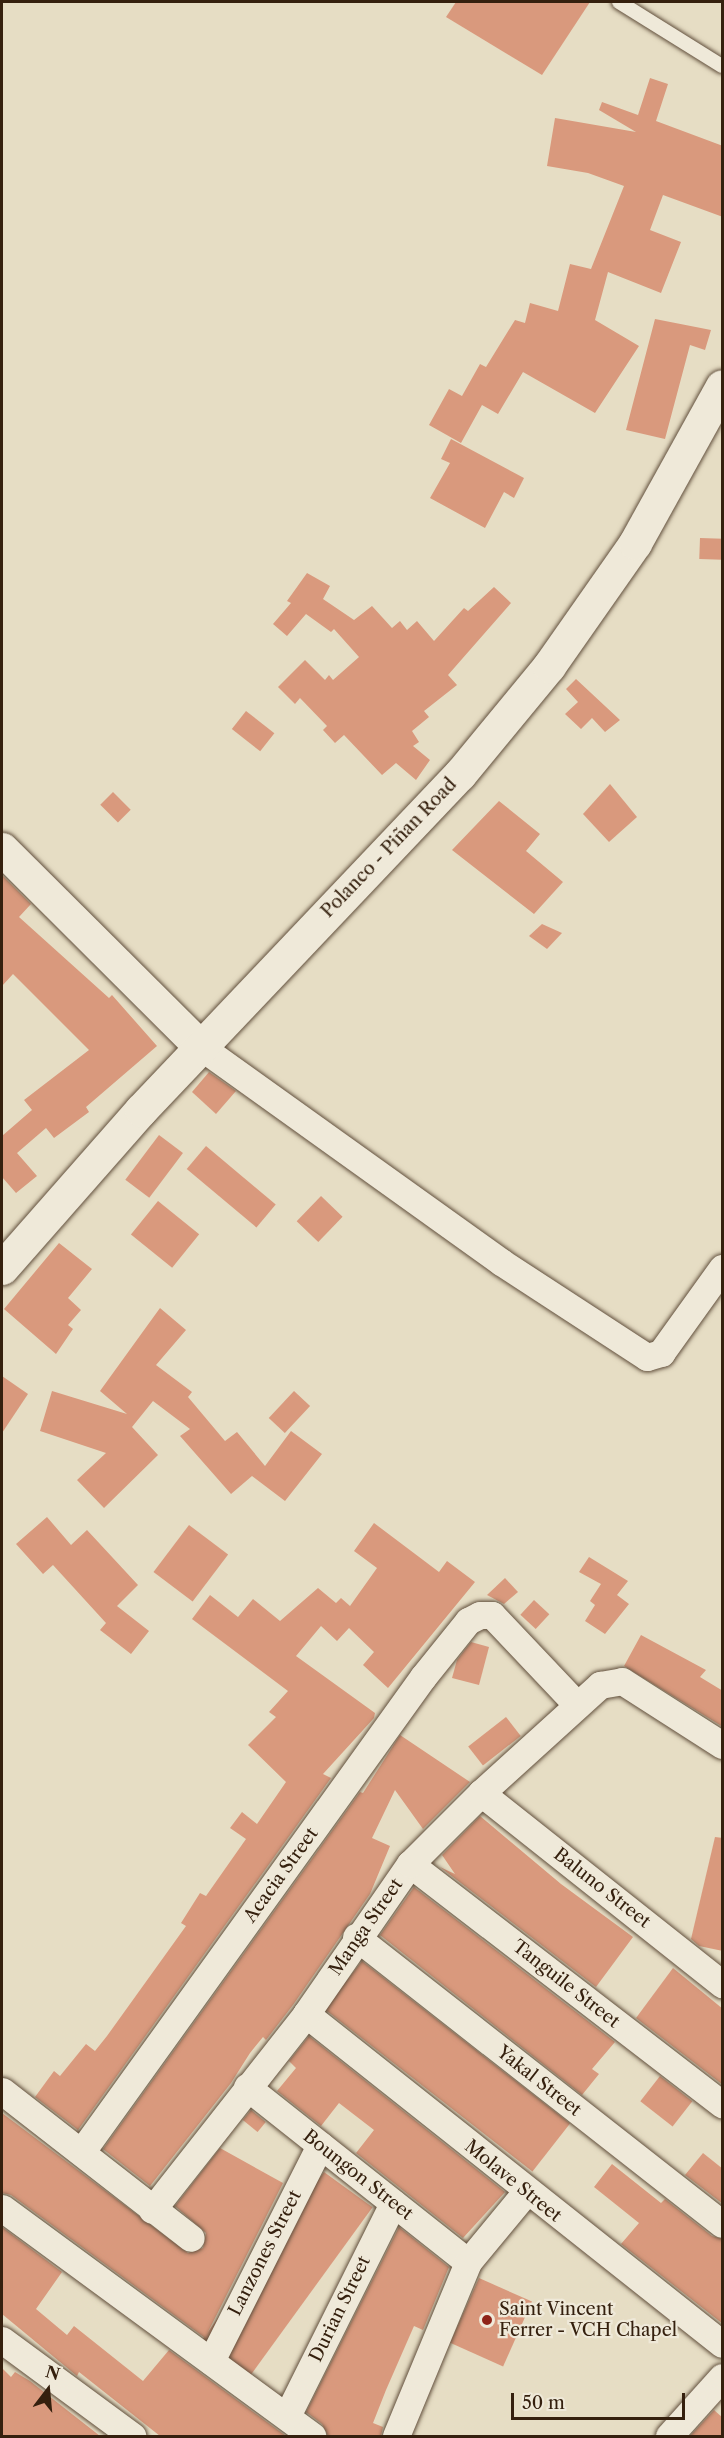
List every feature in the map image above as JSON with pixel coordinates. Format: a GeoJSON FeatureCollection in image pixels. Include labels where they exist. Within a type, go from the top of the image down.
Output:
{"type":"FeatureCollection","features":[{"type":"Feature","properties":{"kind":"main road","name":"Polanco - Piñan Road"},"geometry":{"type":"LineString","coordinates":[[2,1268],[201,1047],[460,774],[549,666],[635,543],[723,386]]}},
{"type":"Feature","properties":{"kind":"main road"},"geometry":{"type":"LineString","coordinates":[[2,849],[201,1047]]}},
{"type":"Feature","properties":{"kind":"street"},"geometry":{"type":"LineString","coordinates":[[201,1047],[501,1262],[647,1357],[660,1353],[668,1344],[723,1268]]}},
{"type":"Feature","properties":{"kind":"street","name":"Acacia Street"},"geometry":{"type":"LineString","coordinates":[[82,2151],[423,1677],[468,1622],[480,1615],[492,1615],[577,1705]]}},
{"type":"Feature","properties":{"kind":"street","name":"Manga Street"},"geometry":{"type":"LineString","coordinates":[[152,2210],[306,2014],[356,1937],[410,1864],[481,1793],[600,1685],[615,1681],[639,1690],[723,1745]]}},
{"type":"Feature","properties":{"kind":"street","name":"Baluno Street"},"geometry":{"type":"LineString","coordinates":[[481,1793],[723,1984]]}},
{"type":"Feature","properties":{"kind":"street","name":"Tanguile Street"},"geometry":{"type":"LineString","coordinates":[[410,1864],[723,2104]]}},
{"type":"Feature","properties":{"kind":"street","name":"Yakal Street"},"geometry":{"type":"LineString","coordinates":[[356,1937],[723,2224]]}},
{"type":"Feature","properties":{"kind":"street","name":"Molave Street"},"geometry":{"type":"LineString","coordinates":[[306,2014],[526,2192],[723,2344]]}},
{"type":"Feature","properties":{"kind":"street","name":"Boungon Street"},"geometry":{"type":"LineString","coordinates":[[247,2087],[468,2262]]}},
{"type":"Feature","properties":{"kind":"street"},"geometry":{"type":"LineString","coordinates":[[2,2091],[82,2151],[152,2210],[191,2238]]}},
{"type":"Feature","properties":{"kind":"street","name":"Lanzones Street"},"geometry":{"type":"LineString","coordinates":[[211,2361],[320,2145]]}},
{"type":"Feature","properties":{"kind":"street"},"geometry":{"type":"LineString","coordinates":[[396,2436],[468,2262],[526,2192]]}},
{"type":"Feature","properties":{"kind":"street","name":"Durian Street"},"geometry":{"type":"LineString","coordinates":[[287,2416],[393,2203]]}},
{"type":"Feature","properties":{"kind":"street"},"geometry":{"type":"LineString","coordinates":[[2,2208],[312,2436]]}},
{"type":"Feature","properties":{"kind":"street"},"geometry":{"type":"LineString","coordinates":[[2,2340],[132,2436]]}},
{"type":"Feature","properties":{"kind":"street"},"geometry":{"type":"LineString","coordinates":[[669,2436],[723,2377]]}},
{"type":"Feature","properties":{"kind":"lane"},"geometry":{"type":"LineString","coordinates":[[619,2],[723,66]]}},
{"type":"Feature","properties":{"kind":"building"},"geometry":{"type":"Polygon","coordinates":[[[456,2],[590,2],[542,75],[446,17],[456,2]]]}},
{"type":"Feature","properties":{"kind":"building"},"geometry":{"type":"Polygon","coordinates":[[[650,78],[668,84],[656,121],[723,146],[723,217],[663,195],[650,230],[681,242],[661,293],[608,272],[595,320],[639,346],[595,413],[523,372],[498,414],[482,405],[461,443],[429,425],[449,389],[462,396],[480,364],[486,367],[515,320],[525,323],[530,303],[558,311],[570,264],[591,269],[624,186],[588,173],[547,166],[555,118],[636,132],[599,110],[602,102],[638,115],[650,78]]]}},
{"type":"Feature","properties":{"kind":"building"},"geometry":{"type":"Polygon","coordinates":[[[655,319],[711,330],[705,350],[690,345],[665,439],[626,430],[655,319]]]}},
{"type":"Feature","properties":{"kind":"building"},"geometry":{"type":"Polygon","coordinates":[[[451,439],[524,478],[514,498],[504,492],[485,528],[430,498],[450,463],[441,459],[451,439]]]}},
{"type":"Feature","properties":{"kind":"building"},"geometry":{"type":"Polygon","coordinates":[[[700,538],[722,539],[722,560],[699,559],[700,538]]]}},
{"type":"Feature","properties":{"kind":"building"},"geometry":{"type":"Polygon","coordinates":[[[307,573],[330,586],[323,599],[354,620],[372,606],[392,628],[400,621],[407,630],[417,621],[434,641],[464,608],[468,611],[494,587],[511,603],[448,675],[457,685],[424,711],[429,717],[412,731],[419,742],[413,746],[430,760],[416,780],[396,763],[382,775],[344,735],[335,743],[323,730],[327,726],[300,698],[295,704],[278,687],[305,660],[325,680],[329,675],[333,680],[359,657],[334,629],[331,632],[306,614],[287,636],[273,624],[291,603],[287,601],[307,573]]]}},
{"type":"Feature","properties":{"kind":"building"},"geometry":{"type":"Polygon","coordinates":[[[576,679],[620,720],[605,732],[592,718],[581,729],[565,714],[578,702],[566,689],[576,679]]]}},
{"type":"Feature","properties":{"kind":"building"},"geometry":{"type":"Polygon","coordinates":[[[246,711],[274,733],[260,751],[232,729],[246,711]]]}},
{"type":"Feature","properties":{"kind":"building"},"geometry":{"type":"Polygon","coordinates":[[[610,784],[637,817],[609,842],[583,814],[610,784]]]}},
{"type":"Feature","properties":{"kind":"building"},"geometry":{"type":"Polygon","coordinates":[[[113,792],[131,810],[118,822],[100,805],[113,792]]]}},
{"type":"Feature","properties":{"kind":"building"},"geometry":{"type":"Polygon","coordinates":[[[499,801],[540,834],[526,851],[563,882],[534,914],[452,850],[499,801]]]}},
{"type":"Feature","properties":{"kind":"building"},"geometry":{"type":"Polygon","coordinates":[[[2,875],[31,904],[19,917],[109,998],[112,995],[157,1046],[86,1107],[89,1112],[54,1138],[46,1128],[17,1153],[37,1176],[16,1193],[2,1177],[2,1136],[32,1110],[24,1100],[89,1050],[13,974],[2,986],[2,875]]]}},
{"type":"Feature","properties":{"kind":"building"},"geometry":{"type":"Polygon","coordinates":[[[542,924],[562,933],[547,949],[529,936],[542,924]]]}},
{"type":"Feature","properties":{"kind":"building"},"geometry":{"type":"Polygon","coordinates":[[[209,1072],[236,1091],[216,1114],[192,1092],[209,1072]]]}},
{"type":"Feature","properties":{"kind":"building"},"geometry":{"type":"Polygon","coordinates":[[[159,1135],[183,1153],[149,1198],[125,1180],[159,1135]]]}},
{"type":"Feature","properties":{"kind":"building"},"geometry":{"type":"Polygon","coordinates":[[[206,1146],[276,1204],[256,1227],[187,1169],[206,1146]]]}},
{"type":"Feature","properties":{"kind":"building"},"geometry":{"type":"Polygon","coordinates":[[[321,1196],[343,1217],[318,1242],[297,1221],[321,1196]]]}},
{"type":"Feature","properties":{"kind":"building"},"geometry":{"type":"Polygon","coordinates":[[[158,1201],[199,1234],[172,1268],[131,1234],[158,1201]]]}},
{"type":"Feature","properties":{"kind":"building"},"geometry":{"type":"Polygon","coordinates":[[[59,1243],[92,1269],[68,1298],[81,1310],[68,1325],[73,1329],[56,1354],[4,1309],[59,1243]]]}},
{"type":"Feature","properties":{"kind":"building"},"geometry":{"type":"Polygon","coordinates":[[[160,1308],[186,1330],[156,1365],[192,1392],[188,1397],[225,1441],[237,1432],[265,1466],[291,1431],[322,1454],[285,1501],[252,1476],[231,1494],[180,1436],[190,1429],[153,1401],[132,1427],[158,1455],[104,1508],[77,1480],[106,1453],[40,1431],[52,1391],[127,1414],[100,1391],[160,1308]]]}},
{"type":"Feature","properties":{"kind":"building"},"geometry":{"type":"Polygon","coordinates":[[[2,1376],[28,1394],[2,1433],[2,1376]]]}},
{"type":"Feature","properties":{"kind":"building"},"geometry":{"type":"Polygon","coordinates":[[[294,1391],[310,1406],[285,1433],[269,1418],[294,1391]]]}},
{"type":"Feature","properties":{"kind":"building"},"geometry":{"type":"Polygon","coordinates":[[[47,1517],[71,1545],[87,1530],[138,1585],[117,1606],[149,1631],[131,1654],[100,1630],[106,1623],[53,1565],[43,1574],[16,1544],[47,1517]]]}},
{"type":"Feature","properties":{"kind":"building"},"geometry":{"type":"Polygon","coordinates":[[[374,1523],[439,1572],[447,1561],[475,1582],[388,1688],[363,1665],[374,1652],[349,1628],[337,1641],[321,1626],[296,1656],[375,1713],[374,1718],[323,1774],[331,1778],[78,2130],[35,2097],[54,2071],[60,2076],[86,2044],[95,2051],[107,2036],[186,1926],[181,1923],[200,1893],[206,1896],[246,1839],[230,1828],[242,1812],[257,1824],[286,1782],[248,1745],[276,1717],[269,1712],[288,1691],[192,1619],[210,1595],[238,1617],[253,1599],[280,1621],[318,1588],[336,1603],[341,1598],[350,1606],[377,1568],[354,1551],[374,1523]]]}},
{"type":"Feature","properties":{"kind":"building"},"geometry":{"type":"Polygon","coordinates":[[[189,1525],[228,1554],[193,1602],[153,1572],[189,1525]]]}},
{"type":"Feature","properties":{"kind":"building"},"geometry":{"type":"Polygon","coordinates":[[[589,1557],[628,1581],[617,1595],[629,1604],[605,1634],[585,1621],[595,1605],[590,1601],[601,1584],[579,1572],[589,1557]]]}},
{"type":"Feature","properties":{"kind":"building"},"geometry":{"type":"Polygon","coordinates":[[[505,1578],[518,1592],[504,1604],[487,1595],[505,1578]]]}},
{"type":"Feature","properties":{"kind":"building"},"geometry":{"type":"Polygon","coordinates":[[[534,1600],[549,1614],[536,1629],[520,1615],[534,1600]]]}},
{"type":"Feature","properties":{"kind":"building"},"geometry":{"type":"Polygon","coordinates":[[[641,1635],[706,1670],[700,1677],[723,1691],[723,1727],[624,1666],[641,1635]]]}},
{"type":"Feature","properties":{"kind":"building"},"geometry":{"type":"Polygon","coordinates":[[[471,1642],[489,1647],[479,1685],[452,1678],[457,1660],[471,1642]]]}},
{"type":"Feature","properties":{"kind":"building"},"geometry":{"type":"Polygon","coordinates":[[[506,1717],[521,1736],[483,1765],[468,1747],[506,1717]]]}},
{"type":"Feature","properties":{"kind":"building"},"geometry":{"type":"Polygon","coordinates":[[[400,1735],[470,1782],[423,1829],[395,1790],[372,1838],[390,1846],[370,1894],[293,2005],[266,2040],[263,2037],[250,2053],[231,2083],[150,2186],[103,2149],[360,1792],[363,1793],[400,1735]]]}},
{"type":"Feature","properties":{"kind":"building"},"geometry":{"type":"Polygon","coordinates":[[[480,1816],[561,1884],[633,1937],[596,1987],[440,1867],[455,1874],[442,1855],[480,1816]]]}},
{"type":"Feature","properties":{"kind":"building"},"geometry":{"type":"Polygon","coordinates":[[[715,1837],[723,1838],[723,1951],[699,1946],[691,1939],[715,1837]]]}},
{"type":"Feature","properties":{"kind":"building"},"geometry":{"type":"Polygon","coordinates":[[[414,1887],[615,2042],[592,2069],[599,2074],[582,2095],[380,1935],[414,1887]]]}},
{"type":"Feature","properties":{"kind":"building"},"geometry":{"type":"Polygon","coordinates":[[[362,1961],[570,2124],[532,2172],[324,2009],[362,1961]]]}},
{"type":"Feature","properties":{"kind":"building"},"geometry":{"type":"Polygon","coordinates":[[[673,1968],[723,2009],[723,2085],[636,2018],[673,1968]]]}},
{"type":"Feature","properties":{"kind":"building"},"geometry":{"type":"Polygon","coordinates":[[[309,2036],[505,2192],[463,2238],[356,2153],[374,2130],[339,2103],[321,2126],[277,2091],[296,2068],[289,2061],[309,2036]]]}},
{"type":"Feature","properties":{"kind":"building"},"geometry":{"type":"Polygon","coordinates":[[[660,2076],[692,2101],[673,2126],[640,2101],[660,2076]]]}},
{"type":"Feature","properties":{"kind":"building"},"geometry":{"type":"Polygon","coordinates":[[[251,2110],[266,2122],[258,2132],[243,2120],[251,2110]]]}},
{"type":"Feature","properties":{"kind":"building"},"geometry":{"type":"Polygon","coordinates":[[[2,2113],[188,2253],[203,2248],[206,2233],[175,2206],[220,2148],[283,2183],[205,2338],[11,2195],[2,2193],[2,2113]]]}},
{"type":"Feature","properties":{"kind":"building"},"geometry":{"type":"Polygon","coordinates":[[[703,2153],[723,2169],[723,2204],[685,2175],[703,2153]]]}},
{"type":"Feature","properties":{"kind":"building"},"geometry":{"type":"Polygon","coordinates":[[[612,2164],[661,2203],[665,2199],[712,2236],[723,2239],[723,2324],[621,2244],[639,2223],[594,2187],[612,2164]]]}},
{"type":"Feature","properties":{"kind":"building"},"geometry":{"type":"Polygon","coordinates":[[[324,2172],[373,2207],[251,2375],[202,2339],[324,2172]]]}},
{"type":"Feature","properties":{"kind":"building"},"geometry":{"type":"Polygon","coordinates":[[[2,2227],[62,2272],[36,2309],[67,2335],[74,2326],[143,2381],[169,2350],[286,2436],[160,2436],[79,2372],[77,2376],[2,2314],[2,2227]]]}},
{"type":"Feature","properties":{"kind":"building"},"geometry":{"type":"Polygon","coordinates":[[[399,2227],[449,2267],[423,2330],[414,2326],[386,2390],[373,2423],[383,2427],[381,2436],[328,2436],[322,2424],[306,2412],[399,2227]]]}},
{"type":"Feature","properties":{"kind":"building","name":"Saint Vincent Ferrer - VCH Chapel"},"geometry":{"type":"Polygon","coordinates":[[[479,2278],[532,2302],[503,2366],[450,2343],[479,2278]]]}},
{"type":"Feature","properties":{"kind":"building"},"geometry":{"type":"Polygon","coordinates":[[[2,2368],[11,2377],[15,2372],[30,2381],[100,2436],[2,2436],[2,2368]]]}},
{"type":"Feature","properties":{"kind":"building"},"geometry":{"type":"Polygon","coordinates":[[[714,2410],[723,2418],[723,2436],[690,2436],[714,2410]]]}},
{"type":"Feature","properties":{"kind":"place","name":"Saint Vincent Ferrer - VCH Chapel"},"geometry":{"type":"Point","coordinates":[487,2320]}}]}
